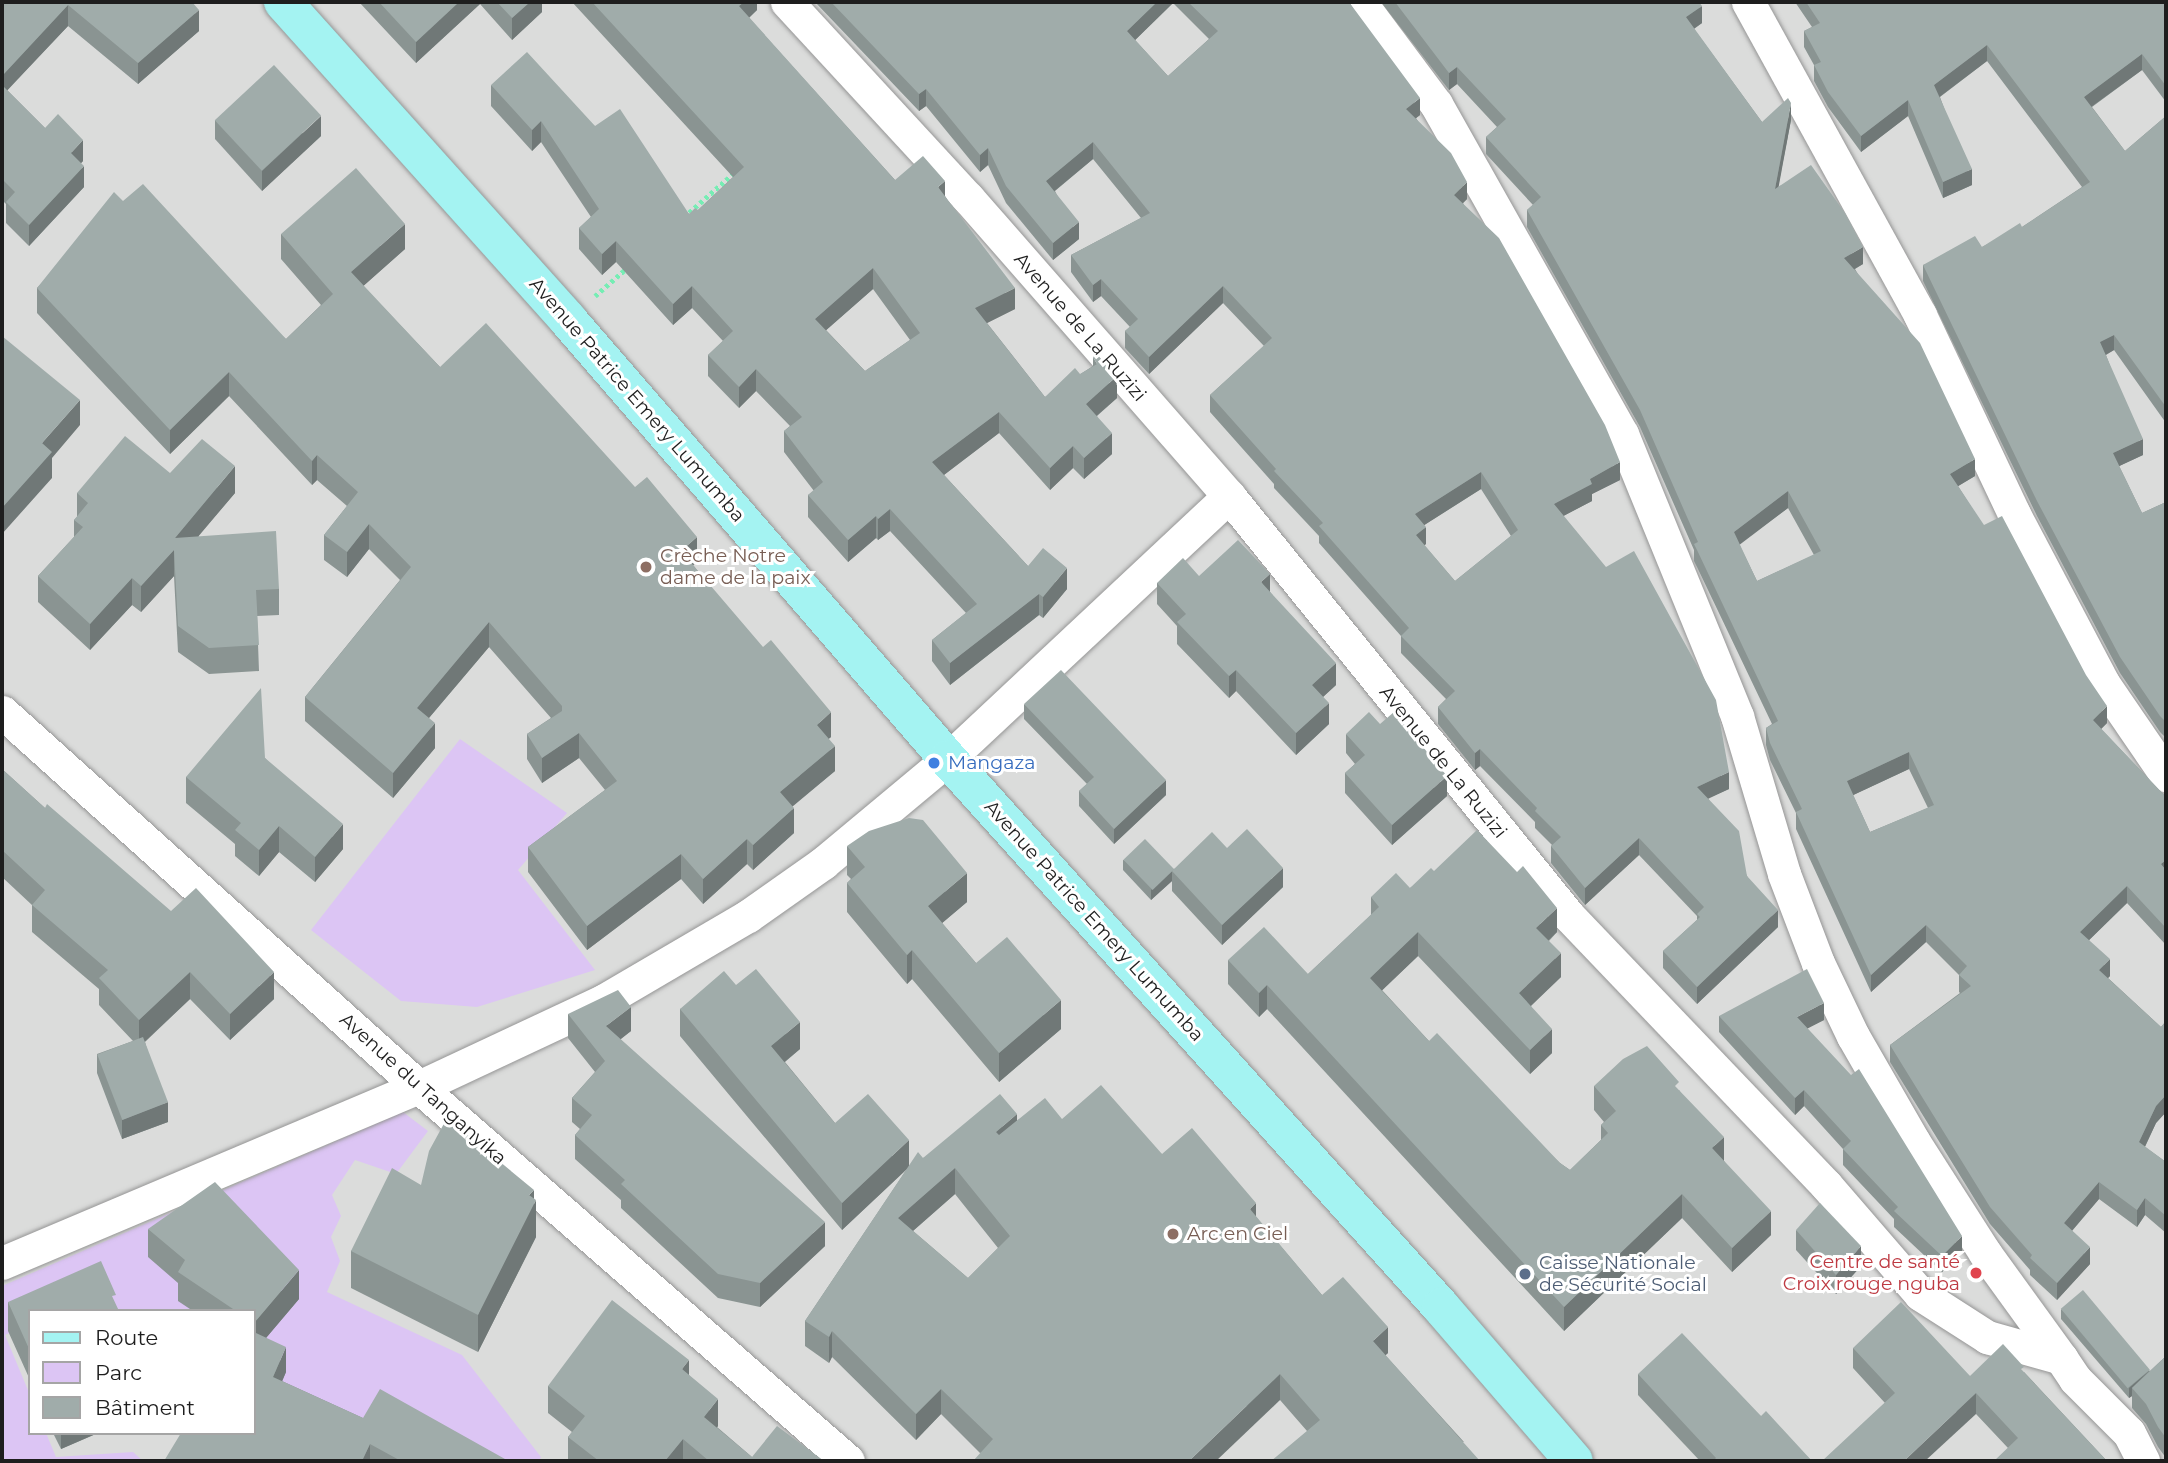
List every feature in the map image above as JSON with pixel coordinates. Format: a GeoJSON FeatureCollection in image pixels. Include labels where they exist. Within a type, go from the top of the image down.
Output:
{"type":"FeatureCollection","features":[{"type":"Feature","properties":{"kind":"main road","name":"Avenue Patrice Emery Lumumba"},"geometry":{"type":"LineString","coordinates":[[283,2],[568,320],[948,759],[1441,1307],[1574,1461]]}},
{"type":"Feature","properties":{"kind":"street","name":"Avenue de La Ruzizi"},"geometry":{"type":"LineString","coordinates":[[787,2],[968,198],[1229,496],[1568,915],[1826,1185],[1920,1294],[1987,1336],[2061,1358]]}},
{"type":"Feature","properties":{"kind":"street"},"geometry":{"type":"LineString","coordinates":[[1360,2],[1436,104],[1622,434],[1737,716],[1798,912],[1818,963],[1853,1036],[1914,1142],[1985,1253],[2075,1379],[2129,1433],[2143,1461]]}},
{"type":"Feature","properties":{"kind":"street"},"geometry":{"type":"LineString","coordinates":[[1748,2],[1920,315],[2014,514],[2103,683],[2166,775]]}},
{"type":"Feature","properties":{"kind":"street"},"geometry":{"type":"LineString","coordinates":[[2,1263],[419,1087],[603,1000],[748,916],[822,863],[948,759],[1229,496]]}},
{"type":"Feature","properties":{"kind":"street","name":"Avenue du Tanganyika"},"geometry":{"type":"LineString","coordinates":[[2,712],[419,1087],[848,1461]]}},
{"type":"Feature","properties":{"kind":"path"},"geometry":{"type":"LineString","coordinates":[[682,219],[745,164]]}},
{"type":"Feature","properties":{"kind":"path"},"geometry":{"type":"LineString","coordinates":[[568,320],[630,265]]}},
{"type":"Feature","properties":{"kind":"shaded area"},"geometry":{"type":"Polygon","coordinates":[[[2,2],[2166,2],[2166,1461],[2,1461],[2,2]]]}},
{"type":"Feature","properties":{"kind":"green space"},"geometry":{"type":"Polygon","coordinates":[[[460,739],[567,813],[518,870],[595,970],[477,1007],[401,1001],[311,930],[460,739]]]}},
{"type":"Feature","properties":{"kind":"green space"},"geometry":{"type":"Polygon","coordinates":[[[403,1112],[428,1131],[396,1174],[355,1160],[332,1195],[341,1216],[331,1237],[340,1261],[327,1292],[462,1355],[541,1457],[539,1461],[287,1461],[256,1435],[256,1309],[28,1309],[28,1325],[5,1335],[28,1390],[28,1435],[47,1435],[56,1457],[133,1452],[143,1461],[2,1461],[2,1286],[403,1112]]]}},
{"type":"Feature","properties":{"kind":"building"},"geometry":{"type":"Polygon","coordinates":[[[2,2],[192,2],[199,10],[138,63],[68,5],[2,76],[2,2]]]}},
{"type":"Feature","properties":{"kind":"building"},"geometry":{"type":"Polygon","coordinates":[[[379,2],[459,2],[416,42],[379,2]]]}},
{"type":"Feature","properties":{"kind":"building"},"geometry":{"type":"Polygon","coordinates":[[[497,2],[530,2],[512,18],[497,2]]]}},
{"type":"Feature","properties":{"kind":"building"},"geometry":{"type":"Polygon","coordinates":[[[592,2],[744,2],[739,6],[895,180],[923,156],[945,181],[938,187],[1015,288],[975,308],[1045,397],[1075,368],[1080,374],[1097,364],[1093,357],[1097,354],[1117,376],[1086,404],[1112,433],[1084,458],[1073,446],[1050,468],[999,412],[932,462],[1028,566],[1043,548],[1067,568],[1043,597],[1039,594],[950,663],[932,640],[977,604],[890,509],[878,519],[876,516],[848,540],[808,495],[823,482],[784,431],[802,417],[756,369],[739,387],[708,355],[733,331],[692,286],[673,304],[616,241],[602,254],[579,228],[599,209],[541,121],[532,130],[491,85],[527,52],[595,126],[620,109],[689,214],[695,208],[698,210],[744,167],[592,2]],[[873,268],[815,319],[865,371],[920,333],[873,268]]]}},
{"type":"Feature","properties":{"kind":"building"},"geometry":{"type":"Polygon","coordinates":[[[831,2],[1157,2],[1127,31],[1168,76],[1218,31],[1188,2],[1349,2],[1420,98],[1406,109],[1451,153],[1467,182],[1454,195],[1499,238],[1605,425],[1620,462],[1590,479],[1592,484],[1554,504],[1606,567],[1634,551],[1716,700],[1729,772],[1697,787],[1739,831],[1747,876],[1778,910],[1697,987],[1663,951],[1700,917],[1697,914],[1704,907],[1639,838],[1585,888],[1551,846],[1561,837],[1480,749],[1475,753],[1438,707],[1455,691],[1401,636],[1409,628],[1319,526],[1323,523],[1274,471],[1276,469],[1210,395],[1272,338],[1223,286],[1149,357],[1125,331],[1138,319],[1101,279],[1093,285],[1071,255],[1150,213],[1093,142],[1046,181],[1079,222],[1053,243],[1006,186],[988,148],[980,155],[926,89],[919,94],[831,2]],[[1481,472],[1415,514],[1426,527],[1416,535],[1455,581],[1518,530],[1481,472]]]}},
{"type":"Feature","properties":{"kind":"building"},"geometry":{"type":"Polygon","coordinates":[[[1395,2],[1699,2],[1702,6],[1686,17],[1762,122],[1788,98],[1791,103],[1775,189],[1811,165],[1845,213],[1863,247],[1844,258],[1920,343],[1975,459],[1950,474],[1984,525],[2002,516],[2086,675],[2107,706],[2093,720],[2166,797],[2166,860],[2161,864],[2166,870],[2166,928],[2127,886],[2080,932],[2110,959],[2099,970],[2161,1027],[2166,1021],[2166,1095],[2156,1106],[2139,1142],[2166,1162],[2166,1216],[2145,1198],[2137,1210],[2099,1182],[2064,1223],[2090,1247],[2057,1283],[2030,1258],[2032,1255],[1990,1207],[1890,1045],[1971,986],[1959,975],[1967,966],[1926,925],[1871,975],[1796,812],[1802,809],[1770,743],[1766,728],[1778,721],[1694,544],[1698,542],[1640,410],[1527,210],[1541,197],[1486,137],[1506,119],[1457,67],[1449,73],[1395,2]],[[1788,491],[1734,532],[1757,581],[1821,551],[1788,491]],[[1909,752],[1847,781],[1870,832],[1934,805],[1909,752]]]}},
{"type":"Feature","properties":{"kind":"building"},"geometry":{"type":"Polygon","coordinates":[[[1806,2],[2166,2],[2166,86],[2142,54],[2084,97],[2125,151],[2166,116],[2166,407],[2114,335],[2100,342],[2143,439],[2113,453],[2142,513],[2166,502],[2166,722],[2120,657],[2037,501],[1923,265],[1975,236],[1982,247],[2020,223],[2022,227],[2090,182],[1987,45],[1934,85],[1972,169],[1943,182],[1908,100],[1861,136],[1828,92],[1814,65],[1821,62],[1804,31],[1820,23],[1806,2]]]}},
{"type":"Feature","properties":{"kind":"building"},"geometry":{"type":"Polygon","coordinates":[[[274,65],[321,115],[262,171],[215,120],[274,65]]]}},
{"type":"Feature","properties":{"kind":"building"},"geometry":{"type":"Polygon","coordinates":[[[2,85],[45,128],[58,114],[83,140],[71,153],[84,166],[29,225],[6,202],[15,192],[2,179],[2,85]]]}},
{"type":"Feature","properties":{"kind":"building"},"geometry":{"type":"Polygon","coordinates":[[[356,168],[405,224],[351,272],[440,367],[486,323],[635,487],[647,477],[697,537],[681,551],[763,647],[771,640],[831,712],[817,725],[835,746],[780,792],[794,808],[753,845],[747,839],[703,879],[681,854],[587,926],[528,847],[617,781],[579,733],[542,758],[527,734],[562,711],[562,706],[489,622],[417,708],[435,723],[393,773],[305,697],[411,567],[369,524],[347,552],[324,535],[358,492],[317,455],[312,461],[229,372],[170,430],[37,288],[114,192],[123,201],[143,184],[286,339],[333,294],[281,234],[356,168]]]}},
{"type":"Feature","properties":{"kind":"building"},"geometry":{"type":"Polygon","coordinates":[[[2,336],[80,400],[42,443],[52,452],[2,508],[2,336]]]}},
{"type":"Feature","properties":{"kind":"building"},"geometry":{"type":"Polygon","coordinates":[[[125,436],[170,473],[202,439],[235,466],[175,538],[276,531],[279,589],[256,590],[259,645],[209,648],[178,626],[174,550],[141,586],[132,578],[90,624],[38,576],[83,527],[74,520],[88,503],[77,493],[125,436]]]}},
{"type":"Feature","properties":{"kind":"building"},"geometry":{"type":"Polygon","coordinates":[[[1238,540],[1270,574],[1261,582],[1336,663],[1312,685],[1329,703],[1296,733],[1236,670],[1229,676],[1177,622],[1186,614],[1157,583],[1183,558],[1199,576],[1238,540]]]}},
{"type":"Feature","properties":{"kind":"building"},"geometry":{"type":"Polygon","coordinates":[[[1061,670],[1166,780],[1114,829],[1079,791],[1094,777],[1024,704],[1061,670]]]}},
{"type":"Feature","properties":{"kind":"building"},"geometry":{"type":"Polygon","coordinates":[[[261,688],[265,758],[343,824],[315,857],[279,826],[259,850],[235,830],[241,823],[186,777],[261,688]]]}},
{"type":"Feature","properties":{"kind":"building"},"geometry":{"type":"Polygon","coordinates":[[[1369,712],[1380,724],[1394,712],[1447,776],[1392,825],[1345,773],[1365,755],[1346,734],[1369,712]]]}},
{"type":"Feature","properties":{"kind":"building"},"geometry":{"type":"Polygon","coordinates":[[[2,769],[45,808],[47,804],[171,911],[196,888],[274,972],[230,1014],[190,972],[139,1020],[99,978],[108,970],[32,905],[45,890],[2,850],[2,769]]]}},
{"type":"Feature","properties":{"kind":"building"},"geometry":{"type":"Polygon","coordinates":[[[909,818],[923,820],[967,873],[928,906],[976,963],[1007,937],[1061,1000],[999,1053],[912,950],[907,955],[847,883],[865,867],[847,846],[869,831],[909,818]]]}},
{"type":"Feature","properties":{"kind":"building"},"geometry":{"type":"Polygon","coordinates":[[[1247,829],[1283,868],[1222,925],[1172,871],[1212,832],[1227,848],[1247,829]]]}},
{"type":"Feature","properties":{"kind":"building"},"geometry":{"type":"Polygon","coordinates":[[[1477,830],[1517,872],[1523,866],[1557,908],[1536,928],[1561,953],[1519,993],[1552,1029],[1530,1050],[1418,932],[1370,978],[1429,1041],[1437,1033],[1560,1163],[1570,1170],[1608,1133],[1601,1125],[1616,1111],[1594,1086],[1623,1059],[1647,1046],[1679,1082],[1675,1086],[1724,1137],[1712,1148],[1771,1211],[1732,1248],[1682,1194],[1564,1307],[1267,985],[1259,993],[1228,960],[1264,927],[1308,974],[1379,907],[1371,897],[1396,873],[1410,888],[1431,868],[1434,871],[1477,830]]]}},
{"type":"Feature","properties":{"kind":"building"},"geometry":{"type":"Polygon","coordinates":[[[1145,839],[1174,869],[1153,890],[1123,860],[1145,839]]]}},
{"type":"Feature","properties":{"kind":"building"},"geometry":{"type":"Polygon","coordinates":[[[756,969],[800,1022],[771,1046],[835,1123],[868,1094],[909,1140],[842,1203],[680,1009],[724,971],[736,985],[756,969]]]}},
{"type":"Feature","properties":{"kind":"building"},"geometry":{"type":"Polygon","coordinates":[[[1807,969],[1824,1003],[1797,1017],[1851,1075],[1859,1069],[1962,1236],[1942,1256],[1894,1211],[1898,1207],[1843,1149],[1851,1141],[1804,1090],[1795,1098],[1719,1016],[1807,969]]]}},
{"type":"Feature","properties":{"kind":"building"},"geometry":{"type":"Polygon","coordinates":[[[618,990],[631,1007],[606,1026],[825,1222],[760,1283],[718,1274],[621,1184],[625,1180],[575,1135],[592,1115],[572,1098],[605,1061],[568,1014],[618,990]]]}},
{"type":"Feature","properties":{"kind":"building"},"geometry":{"type":"Polygon","coordinates":[[[143,1037],[168,1102],[122,1120],[97,1055],[143,1037]]]}},
{"type":"Feature","properties":{"kind":"building"},"geometry":{"type":"Polygon","coordinates":[[[1101,1085],[1162,1154],[1192,1128],[1256,1203],[1250,1209],[1322,1295],[1343,1277],[1388,1327],[1373,1341],[1480,1461],[1271,1461],[1320,1420],[1280,1374],[1189,1461],[973,1461],[993,1439],[941,1389],[916,1414],[832,1331],[829,1337],[805,1321],[918,1152],[923,1158],[1000,1094],[1017,1114],[996,1132],[999,1135],[1045,1098],[1062,1119],[1101,1085]],[[955,1168],[898,1218],[968,1278],[1010,1236],[955,1168]]]}},
{"type":"Feature","properties":{"kind":"building"},"geometry":{"type":"Polygon","coordinates":[[[447,1118],[534,1190],[529,1195],[536,1200],[478,1315],[351,1251],[392,1168],[421,1185],[429,1151],[447,1118]]]}},
{"type":"Feature","properties":{"kind":"building"},"geometry":{"type":"Polygon","coordinates":[[[215,1182],[299,1270],[256,1321],[256,1309],[233,1309],[178,1272],[185,1260],[148,1229],[215,1182]]]}},
{"type":"Feature","properties":{"kind":"building"},"geometry":{"type":"Polygon","coordinates":[[[1820,1203],[1861,1246],[1836,1275],[1796,1230],[1820,1203]]]}},
{"type":"Feature","properties":{"kind":"building"},"geometry":{"type":"Polygon","coordinates":[[[101,1261],[116,1295],[112,1296],[118,1309],[28,1309],[28,1347],[8,1302],[101,1261]]]}},
{"type":"Feature","properties":{"kind":"building"},"geometry":{"type":"Polygon","coordinates":[[[2083,1290],[2150,1370],[2128,1388],[2061,1309],[2083,1290]]]}},
{"type":"Feature","properties":{"kind":"building"},"geometry":{"type":"Polygon","coordinates":[[[612,1300],[689,1360],[682,1369],[718,1399],[704,1417],[752,1457],[777,1426],[824,1461],[709,1461],[683,1439],[665,1461],[599,1461],[568,1437],[585,1416],[548,1386],[612,1300]]]}},
{"type":"Feature","properties":{"kind":"building"},"geometry":{"type":"Polygon","coordinates":[[[1901,1302],[1970,1376],[2003,1344],[2024,1367],[2021,1369],[2107,1461],[1994,1461],[2018,1438],[1976,1393],[1906,1461],[1822,1461],[1895,1393],[1853,1348],[1901,1302]]]}},
{"type":"Feature","properties":{"kind":"building"},"geometry":{"type":"Polygon","coordinates":[[[256,1333],[286,1347],[273,1377],[363,1418],[380,1389],[505,1459],[401,1461],[370,1444],[362,1461],[164,1461],[180,1435],[256,1435],[256,1333]]]}},
{"type":"Feature","properties":{"kind":"building"},"geometry":{"type":"Polygon","coordinates":[[[1682,1333],[1761,1416],[1766,1411],[1812,1461],[1713,1461],[1716,1458],[1638,1374],[1682,1333]]]}},
{"type":"Feature","properties":{"kind":"building"},"geometry":{"type":"Polygon","coordinates":[[[2166,1356],[2166,1438],[2146,1404],[2132,1388],[2166,1356]]]}},
{"type":"Feature","properties":{"kind":"place","name":"Crèche Notre dame de la paix"},"geometry":{"type":"Point","coordinates":[646,567]}},
{"type":"Feature","properties":{"kind":"place","name":"Mangaza"},"geometry":{"type":"Point","coordinates":[934,763]}},
{"type":"Feature","properties":{"kind":"place","name":"Arc en Ciel"},"geometry":{"type":"Point","coordinates":[1173,1234]}},
{"type":"Feature","properties":{"kind":"place","name":"Centre de santé Croix rouge nguba"},"geometry":{"type":"Point","coordinates":[1976,1273]}},
{"type":"Feature","properties":{"kind":"place","name":"Caisse Nationale de Sécurité Social"},"geometry":{"type":"Point","coordinates":[1525,1274]}}]}
